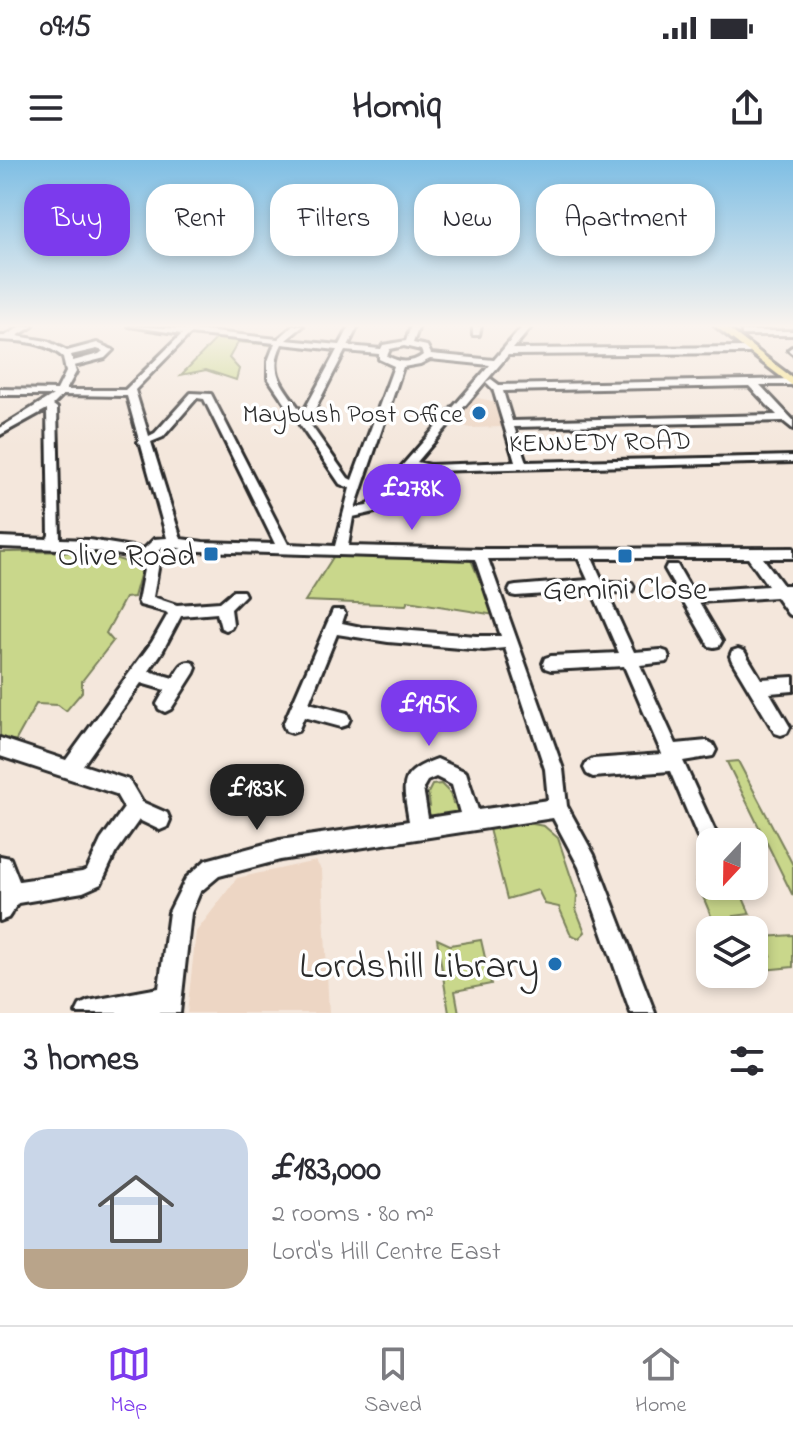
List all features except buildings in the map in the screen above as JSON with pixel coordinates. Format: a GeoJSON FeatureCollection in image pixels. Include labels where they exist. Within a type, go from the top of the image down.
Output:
{"type":"FeatureCollection","features":[{"type":"Feature","properties":{"kind":"main road"},"geometry":{"type":"LineString","coordinates":[[769,366],[789,381]]}},
{"type":"Feature","properties":{"kind":"street"},"geometry":{"type":"LineString","coordinates":[[0,432],[60,394],[69,379],[68,366]]}},
{"type":"Feature","properties":{"kind":"street"},"geometry":{"type":"LineString","coordinates":[[152,366],[135,382],[130,393],[164,547],[152,577],[146,604],[171,607],[176,611],[223,607],[238,595]]}},
{"type":"Feature","properties":{"kind":"street"},"geometry":{"type":"LineString","coordinates":[[273,366],[273,378],[344,481],[356,486]]}},
{"type":"Feature","properties":{"kind":"street"},"geometry":{"type":"LineString","coordinates":[[299,416],[309,411],[334,366]]}},
{"type":"Feature","properties":{"kind":"street"},"geometry":{"type":"LineString","coordinates":[[341,549],[356,486],[399,366]]}},
{"type":"Feature","properties":{"kind":"street"},"geometry":{"type":"LineString","coordinates":[[348,514],[371,509],[493,366]]}},
{"type":"Feature","properties":{"kind":"street"},"geometry":{"type":"LineString","coordinates":[[483,380],[497,388],[789,381]]}},
{"type":"Feature","properties":{"kind":"street"},"geometry":{"type":"LineString","coordinates":[[752,383],[789,422]]}},
{"type":"Feature","properties":{"kind":"street"},"geometry":{"type":"LineString","coordinates":[[497,388],[521,464]]}},
{"type":"Feature","properties":{"kind":"street"},"geometry":{"type":"LineString","coordinates":[[0,392],[130,393]]}},
{"type":"Feature","properties":{"kind":"street"},"geometry":{"type":"LineString","coordinates":[[143,442],[155,438],[194,395],[208,396],[283,548]]}},
{"type":"Feature","properties":{"kind":"street"},"geometry":{"type":"LineString","coordinates":[[47,405],[52,408],[52,543]]}},
{"type":"Feature","properties":{"kind":"street"},"geometry":{"type":"LineString","coordinates":[[507,424],[789,422]]}},
{"type":"Feature","properties":{"kind":"street","name":"KENNEDY ROAD"},"geometry":{"type":"LineString","coordinates":[[409,464],[425,468],[793,459]]}},
{"type":"Feature","properties":{"kind":"street"},"geometry":{"type":"LineString","coordinates":[[0,542],[124,549],[283,548],[480,554],[793,553]]}},
{"type":"Feature","properties":{"kind":"street"},"geometry":{"type":"LineString","coordinates":[[582,552],[704,828]]}},
{"type":"Feature","properties":{"kind":"street"},"geometry":{"type":"LineString","coordinates":[[752,553],[786,590],[793,610]]}},
{"type":"Feature","properties":{"kind":"street"},"geometry":{"type":"LineString","coordinates":[[480,554],[554,769],[558,808],[587,862],[643,1013]]}},
{"type":"Feature","properties":{"kind":"street"},"geometry":{"type":"LineString","coordinates":[[672,569],[714,641]]}},
{"type":"Feature","properties":{"kind":"street"},"geometry":{"type":"LineString","coordinates":[[516,591],[627,587]]}},
{"type":"Feature","properties":{"kind":"street"},"geometry":{"type":"LineString","coordinates":[[688,597],[786,590]]}},
{"type":"Feature","properties":{"kind":"street"},"geometry":{"type":"LineString","coordinates":[[223,607],[226,624]]}},
{"type":"Feature","properties":{"kind":"street"},"geometry":{"type":"LineString","coordinates":[[70,769],[164,636],[176,611]]}},
{"type":"Feature","properties":{"kind":"street"},"geometry":{"type":"LineString","coordinates":[[292,725],[335,620],[378,637],[446,639],[478,645],[508,641]]}},
{"type":"Feature","properties":{"kind":"street"},"geometry":{"type":"LineString","coordinates":[[738,656],[781,727]]}},
{"type":"Feature","properties":{"kind":"street"},"geometry":{"type":"LineString","coordinates":[[551,663],[661,657]]}},
{"type":"Feature","properties":{"kind":"street"},"geometry":{"type":"LineString","coordinates":[[165,704],[188,668]]}},
{"type":"Feature","properties":{"kind":"street"},"geometry":{"type":"LineString","coordinates":[[137,675],[177,686]]}},
{"type":"Feature","properties":{"kind":"street"},"geometry":{"type":"LineString","coordinates":[[757,687],[793,684]]}},
{"type":"Feature","properties":{"kind":"street"},"geometry":{"type":"LineString","coordinates":[[299,708],[341,719]]}},
{"type":"Feature","properties":{"kind":"street"},"geometry":{"type":"LineString","coordinates":[[0,747],[122,787],[135,809],[160,820]]}},
{"type":"Feature","properties":{"kind":"street"},"geometry":{"type":"LineString","coordinates":[[593,768],[672,758],[707,750]]}},
{"type":"Feature","properties":{"kind":"street"},"geometry":{"type":"LineString","coordinates":[[420,827],[413,786],[421,774],[437,768],[459,779],[471,819]]}},
{"type":"Feature","properties":{"kind":"street"},"geometry":{"type":"LineString","coordinates":[[88,1013],[169,1006],[180,912],[193,885],[213,867],[255,854],[558,808]]}},
{"type":"Feature","properties":{"kind":"street"},"geometry":{"type":"LineString","coordinates":[[3,865],[6,901],[94,877],[114,837],[135,809]]}},
{"type":"Feature","properties":{"kind":"shaded area"},"geometry":{"type":"Polygon","coordinates":[[[474,397],[496,402],[504,427],[470,428],[453,423],[474,397]]]}},
{"type":"Feature","properties":{"kind":"shaded area"},"geometry":{"type":"Polygon","coordinates":[[[316,861],[322,871],[329,1013],[187,1013],[196,932],[237,878],[316,861]]]}},
{"type":"Feature","properties":{"kind":"green space"},"geometry":{"type":"Polygon","coordinates":[[[190,366],[236,366],[239,369],[236,380],[206,370],[181,375],[190,366]]]}},
{"type":"Feature","properties":{"kind":"green space"},"geometry":{"type":"Polygon","coordinates":[[[0,552],[91,554],[142,568],[134,597],[125,598],[106,633],[113,641],[82,681],[82,692],[66,711],[58,705],[36,704],[16,740],[0,741],[0,552]]]}},
{"type":"Feature","properties":{"kind":"green space"},"geometry":{"type":"Polygon","coordinates":[[[335,554],[471,560],[495,615],[408,601],[406,605],[305,601],[335,554]]]}},
{"type":"Feature","properties":{"kind":"green space"},"geometry":{"type":"Polygon","coordinates":[[[738,761],[793,865],[793,896],[768,845],[768,828],[760,828],[727,762],[738,761]]]}},
{"type":"Feature","properties":{"kind":"green space"},"geometry":{"type":"Polygon","coordinates":[[[441,784],[450,793],[453,803],[459,804],[460,812],[428,818],[422,807],[430,806],[428,793],[432,785],[441,784]]]}},
{"type":"Feature","properties":{"kind":"green space"},"geometry":{"type":"Polygon","coordinates":[[[527,823],[544,826],[558,838],[577,895],[576,909],[585,932],[579,938],[571,935],[559,907],[545,904],[538,890],[507,899],[489,829],[527,823]]]}},
{"type":"Feature","properties":{"kind":"green space"},"geometry":{"type":"Polygon","coordinates":[[[704,900],[744,900],[750,914],[734,916],[711,916],[704,900]]]}},
{"type":"Feature","properties":{"kind":"green space"},"geometry":{"type":"Polygon","coordinates":[[[793,935],[793,967],[768,970],[768,956],[771,956],[768,937],[793,935]]]}},
{"type":"Feature","properties":{"kind":"green space"},"geometry":{"type":"Polygon","coordinates":[[[437,939],[450,945],[481,940],[491,984],[455,991],[459,1013],[449,1013],[437,939]]]}},
{"type":"Feature","properties":{"kind":"place","name":"Maybush Post Office"},"geometry":{"type":"Point","coordinates":[479,413]}},
{"type":"Feature","properties":{"kind":"place","name":"Olive Road"},"geometry":{"type":"Point","coordinates":[211,554]}},
{"type":"Feature","properties":{"kind":"place","name":"Gemini Close"},"geometry":{"type":"Point","coordinates":[625,556]}},
{"type":"Feature","properties":{"kind":"place","name":"Lordshill Library"},"geometry":{"type":"Point","coordinates":[555,964]}}]}
